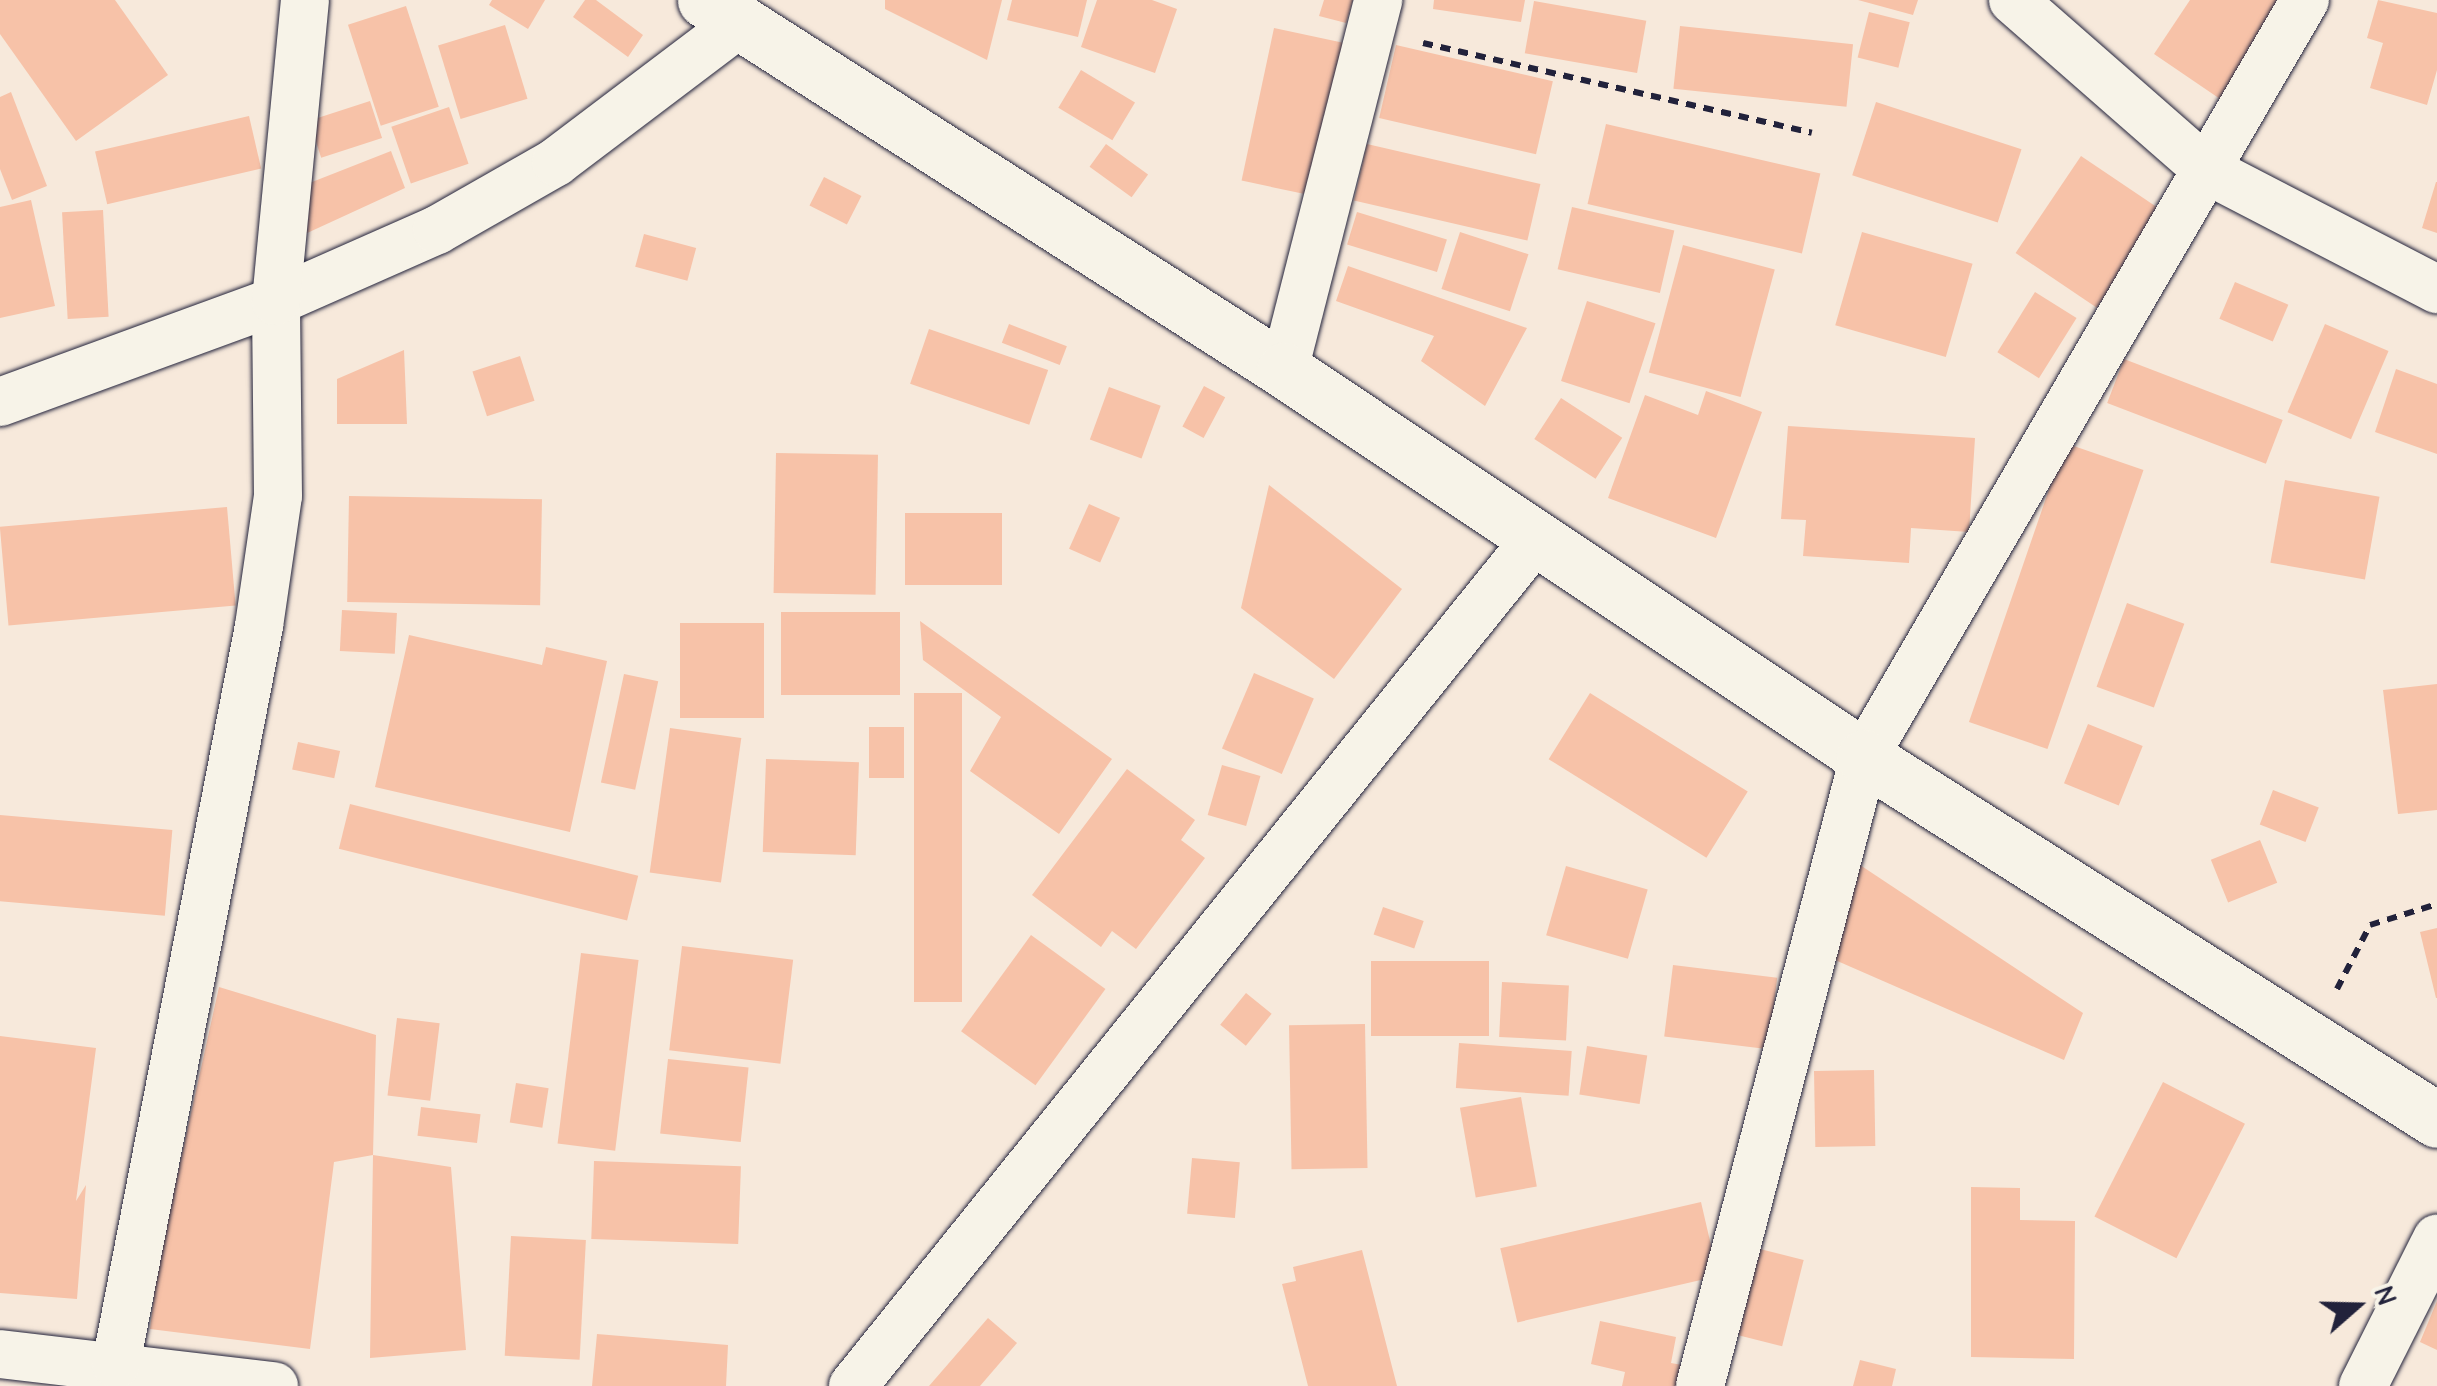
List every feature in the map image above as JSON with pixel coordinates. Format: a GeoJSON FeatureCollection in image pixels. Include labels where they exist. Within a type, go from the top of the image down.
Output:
{"type":"FeatureCollection","features":[{"type":"Feature","properties":{"kind":"main road"},"geometry":{"type":"LineString","coordinates":[[722,11],[1284,370],[1533,542],[1864,757],[2311,1044],[2437,1120]]}},
{"type":"Feature","properties":{"kind":"street"},"geometry":{"type":"LineString","coordinates":[[116,1364],[259,626],[278,496],[276,301],[306,0]]}},
{"type":"Feature","properties":{"kind":"street"},"geometry":{"type":"LineString","coordinates":[[2013,0],[2207,170],[2437,289]]}},
{"type":"Feature","properties":{"kind":"street"},"geometry":{"type":"LineString","coordinates":[[1700,1386],[1864,757],[2305,0]]}},
{"type":"Feature","properties":{"kind":"street"},"geometry":{"type":"LineString","coordinates":[[0,402],[276,301],[438,230],[556,162],[722,11]]}},
{"type":"Feature","properties":{"kind":"street"},"geometry":{"type":"LineString","coordinates":[[1284,370],[1372,15]]}},
{"type":"Feature","properties":{"kind":"street"},"geometry":{"type":"LineString","coordinates":[[854,1386],[1533,542]]}},
{"type":"Feature","properties":{"kind":"street"},"geometry":{"type":"LineString","coordinates":[[2364,1386],[2437,1239]]}},
{"type":"Feature","properties":{"kind":"street"},"geometry":{"type":"LineString","coordinates":[[0,1354],[116,1364],[274,1386]]}},
{"type":"Feature","properties":{"kind":"path"},"geometry":{"type":"LineString","coordinates":[[1372,15],[1812,133]]}},
{"type":"Feature","properties":{"kind":"path"},"geometry":{"type":"LineString","coordinates":[[2311,1044],[2370,926],[2437,904]]}},
{"type":"Feature","properties":{"kind":"building"},"geometry":{"type":"Polygon","coordinates":[[[0,0],[115,0],[168,75],[76,141],[0,34],[0,0]]]}},
{"type":"Feature","properties":{"kind":"building"},"geometry":{"type":"Polygon","coordinates":[[[492,0],[545,0],[528,29],[489,5],[492,0]]]}},
{"type":"Feature","properties":{"kind":"building"},"geometry":{"type":"Polygon","coordinates":[[[585,0],[596,0],[643,35],[628,57],[573,17],[585,0]]]}},
{"type":"Feature","properties":{"kind":"building"},"geometry":{"type":"Polygon","coordinates":[[[885,0],[1002,0],[987,60],[885,9],[885,0]]]}},
{"type":"Feature","properties":{"kind":"building"},"geometry":{"type":"Polygon","coordinates":[[[1012,0],[1087,0],[1078,37],[1007,20],[1012,0]]]}},
{"type":"Feature","properties":{"kind":"building"},"geometry":{"type":"Polygon","coordinates":[[[1097,0],[1152,0],[1177,9],[1155,73],[1081,47],[1097,0]]]}},
{"type":"Feature","properties":{"kind":"building"},"geometry":{"type":"Polygon","coordinates":[[[1324,0],[1353,0],[1346,23],[1319,16],[1324,0]]]}},
{"type":"Feature","properties":{"kind":"building"},"geometry":{"type":"Polygon","coordinates":[[[1434,0],[1525,0],[1521,22],[1433,9],[1434,0]]]}},
{"type":"Feature","properties":{"kind":"building"},"geometry":{"type":"Polygon","coordinates":[[[1858,0],[1918,0],[1913,15],[1858,0]]]}},
{"type":"Feature","properties":{"kind":"building"},"geometry":{"type":"Polygon","coordinates":[[[2190,0],[2296,0],[2226,103],[2154,54],[2190,0]]]}},
{"type":"Feature","properties":{"kind":"building"},"geometry":{"type":"Polygon","coordinates":[[[2378,0],[2437,13],[2437,70],[2427,105],[2370,88],[2383,43],[2367,38],[2378,0]]]}},
{"type":"Feature","properties":{"kind":"building"},"geometry":{"type":"Polygon","coordinates":[[[1534,1],[1646,21],[1637,73],[1525,53],[1534,1]]]}},
{"type":"Feature","properties":{"kind":"building"},"geometry":{"type":"Polygon","coordinates":[[[406,6],[439,107],[381,126],[348,25],[406,6]]]}},
{"type":"Feature","properties":{"kind":"building"},"geometry":{"type":"Polygon","coordinates":[[[1869,12],[1910,22],[1898,68],[1858,58],[1869,12]]]}},
{"type":"Feature","properties":{"kind":"building"},"geometry":{"type":"Polygon","coordinates":[[[505,25],[528,99],[461,119],[438,45],[505,25]]]}},
{"type":"Feature","properties":{"kind":"building"},"geometry":{"type":"Polygon","coordinates":[[[1680,26],[1853,44],[1846,107],[1673,89],[1680,26]]]}},
{"type":"Feature","properties":{"kind":"building"},"geometry":{"type":"Polygon","coordinates":[[[1274,28],[1345,43],[1313,196],[1242,181],[1274,28]]]}},
{"type":"Feature","properties":{"kind":"building"},"geometry":{"type":"Polygon","coordinates":[[[1396,45],[1553,81],[1536,154],[1379,118],[1396,45]]]}},
{"type":"Feature","properties":{"kind":"building"},"geometry":{"type":"Polygon","coordinates":[[[1081,70],[1135,102],[1112,140],[1058,108],[1081,70]]]}},
{"type":"Feature","properties":{"kind":"building"},"geometry":{"type":"Polygon","coordinates":[[[11,92],[47,186],[12,200],[0,169],[0,97],[11,92]]]}},
{"type":"Feature","properties":{"kind":"building"},"geometry":{"type":"Polygon","coordinates":[[[370,101],[382,138],[321,158],[309,121],[370,101]]]}},
{"type":"Feature","properties":{"kind":"building"},"geometry":{"type":"Polygon","coordinates":[[[1876,102],[2022,149],[1998,223],[1852,175],[1876,102]]]}},
{"type":"Feature","properties":{"kind":"building"},"geometry":{"type":"Polygon","coordinates":[[[449,107],[469,164],[411,184],[391,127],[449,107]]]}},
{"type":"Feature","properties":{"kind":"building"},"geometry":{"type":"Polygon","coordinates":[[[249,116],[261,169],[107,204],[95,152],[249,116]]]}},
{"type":"Feature","properties":{"kind":"building"},"geometry":{"type":"Polygon","coordinates":[[[1606,124],[1820,173],[1802,253],[1588,204],[1606,124]]]}},
{"type":"Feature","properties":{"kind":"building"},"geometry":{"type":"Polygon","coordinates":[[[1106,144],[1148,175],[1132,197],[1090,167],[1106,144]]]}},
{"type":"Feature","properties":{"kind":"building"},"geometry":{"type":"Polygon","coordinates":[[[1367,144],[1540,184],[1527,241],[1354,201],[1367,144]]]}},
{"type":"Feature","properties":{"kind":"building"},"geometry":{"type":"Polygon","coordinates":[[[391,151],[405,188],[305,234],[307,184],[391,151]]]}},
{"type":"Feature","properties":{"kind":"building"},"geometry":{"type":"Polygon","coordinates":[[[2081,156],[2162,211],[2097,308],[2016,253],[2081,156]]]}},
{"type":"Feature","properties":{"kind":"building"},"geometry":{"type":"Polygon","coordinates":[[[824,177],[861,196],[847,225],[809,206],[824,177]]]}},
{"type":"Feature","properties":{"kind":"building"},"geometry":{"type":"Polygon","coordinates":[[[2437,182],[2437,233],[2422,228],[2437,182]]]}},
{"type":"Feature","properties":{"kind":"building"},"geometry":{"type":"Polygon","coordinates":[[[31,200],[55,306],[0,318],[0,207],[31,200]]]}},
{"type":"Feature","properties":{"kind":"building"},"geometry":{"type":"Polygon","coordinates":[[[1572,207],[1674,231],[1660,293],[1558,269],[1572,207]]]}},
{"type":"Feature","properties":{"kind":"building"},"geometry":{"type":"Polygon","coordinates":[[[103,210],[109,317],[68,319],[62,212],[103,210]]]}},
{"type":"Feature","properties":{"kind":"building"},"geometry":{"type":"Polygon","coordinates":[[[1357,212],[1447,239],[1437,272],[1347,245],[1357,212]]]}},
{"type":"Feature","properties":{"kind":"building"},"geometry":{"type":"Polygon","coordinates":[[[1460,232],[1528,254],[1510,311],[1441,289],[1460,232]]]}},
{"type":"Feature","properties":{"kind":"building"},"geometry":{"type":"Polygon","coordinates":[[[1862,232],[1973,264],[1946,357],[1835,325],[1862,232]]]}},
{"type":"Feature","properties":{"kind":"building"},"geometry":{"type":"Polygon","coordinates":[[[644,234],[696,248],[687,281],[635,267],[644,234]]]}},
{"type":"Feature","properties":{"kind":"building"},"geometry":{"type":"Polygon","coordinates":[[[1683,245],[1775,270],[1741,397],[1649,373],[1683,245]]]}},
{"type":"Feature","properties":{"kind":"building"},"geometry":{"type":"Polygon","coordinates":[[[1348,266],[1527,328],[1485,406],[1421,361],[1434,336],[1336,301],[1348,266]]]}},
{"type":"Feature","properties":{"kind":"building"},"geometry":{"type":"Polygon","coordinates":[[[2235,282],[2288,305],[2273,341],[2219,319],[2235,282]]]}},
{"type":"Feature","properties":{"kind":"building"},"geometry":{"type":"Polygon","coordinates":[[[2035,292],[2077,318],[2039,378],[1997,352],[2035,292]]]}},
{"type":"Feature","properties":{"kind":"building"},"geometry":{"type":"Polygon","coordinates":[[[1587,301],[1655,323],[1630,403],[1561,381],[1587,301]]]}},
{"type":"Feature","properties":{"kind":"building"},"geometry":{"type":"Polygon","coordinates":[[[1009,324],[1067,346],[1060,365],[1002,343],[1009,324]]]}},
{"type":"Feature","properties":{"kind":"building"},"geometry":{"type":"Polygon","coordinates":[[[2325,324],[2389,351],[2351,439],[2287,412],[2325,324]]]}},
{"type":"Feature","properties":{"kind":"building"},"geometry":{"type":"Polygon","coordinates":[[[929,329],[1048,370],[1029,425],[910,384],[929,329]]]}},
{"type":"Feature","properties":{"kind":"building"},"geometry":{"type":"Polygon","coordinates":[[[404,350],[407,424],[337,424],[337,379],[404,350]]]}},
{"type":"Feature","properties":{"kind":"building"},"geometry":{"type":"Polygon","coordinates":[[[520,356],[535,401],[487,416],[472,371],[520,356]]]}},
{"type":"Feature","properties":{"kind":"building"},"geometry":{"type":"Polygon","coordinates":[[[2124,359],[2283,420],[2266,464],[2107,403],[2124,359]]]}},
{"type":"Feature","properties":{"kind":"building"},"geometry":{"type":"Polygon","coordinates":[[[2396,369],[2437,384],[2437,454],[2375,432],[2396,369]]]}},
{"type":"Feature","properties":{"kind":"building"},"geometry":{"type":"Polygon","coordinates":[[[1204,386],[1225,397],[1204,438],[1182,427],[1204,386]]]}},
{"type":"Feature","properties":{"kind":"building"},"geometry":{"type":"Polygon","coordinates":[[[1109,387],[1161,406],[1142,458],[1090,440],[1109,387]]]}},
{"type":"Feature","properties":{"kind":"building"},"geometry":{"type":"Polygon","coordinates":[[[1706,391],[1762,412],[1716,538],[1608,498],[1645,395],[1698,415],[1706,391]]]}},
{"type":"Feature","properties":{"kind":"building"},"geometry":{"type":"Polygon","coordinates":[[[1561,398],[1622,438],[1596,479],[1534,439],[1561,398]]]}},
{"type":"Feature","properties":{"kind":"building"},"geometry":{"type":"Polygon","coordinates":[[[1788,426],[1975,438],[1969,532],[1911,528],[1909,563],[1803,556],[1806,520],[1781,519],[1788,426]]]}},
{"type":"Feature","properties":{"kind":"building"},"geometry":{"type":"Polygon","coordinates":[[[2065,443],[2143,470],[2047,749],[1969,722],[2065,443]]]}},
{"type":"Feature","properties":{"kind":"building"},"geometry":{"type":"Polygon","coordinates":[[[776,453],[878,455],[876,595],[774,593],[776,453]]]}},
{"type":"Feature","properties":{"kind":"building"},"geometry":{"type":"Polygon","coordinates":[[[2285,480],[2380,497],[2365,579],[2270,563],[2285,480]]]}},
{"type":"Feature","properties":{"kind":"building"},"geometry":{"type":"Polygon","coordinates":[[[1269,485],[1402,589],[1334,679],[1241,608],[1269,485]]]}},
{"type":"Feature","properties":{"kind":"building"},"geometry":{"type":"Polygon","coordinates":[[[349,496],[542,499],[540,605],[347,602],[349,496]]]}},
{"type":"Feature","properties":{"kind":"building"},"geometry":{"type":"Polygon","coordinates":[[[1089,504],[1120,518],[1100,563],[1069,549],[1089,504]]]}},
{"type":"Feature","properties":{"kind":"building"},"geometry":{"type":"Polygon","coordinates":[[[227,507],[236,606],[8,625],[0,527],[227,507]]]}},
{"type":"Feature","properties":{"kind":"building"},"geometry":{"type":"Polygon","coordinates":[[[905,513],[1002,513],[1002,585],[905,585],[905,513]]]}},
{"type":"Feature","properties":{"kind":"building"},"geometry":{"type":"Polygon","coordinates":[[[2127,603],[2184,624],[2154,707],[2097,687],[2127,603]]]}},
{"type":"Feature","properties":{"kind":"building"},"geometry":{"type":"Polygon","coordinates":[[[342,610],[397,613],[395,654],[340,651],[342,610]]]}},
{"type":"Feature","properties":{"kind":"building"},"geometry":{"type":"Polygon","coordinates":[[[781,612],[900,612],[900,695],[781,695],[781,612]]]}},
{"type":"Feature","properties":{"kind":"building"},"geometry":{"type":"Polygon","coordinates":[[[920,621],[1112,759],[1059,834],[970,771],[1001,717],[923,660],[920,621]]]}},
{"type":"Feature","properties":{"kind":"building"},"geometry":{"type":"Polygon","coordinates":[[[680,623],[764,623],[764,718],[680,718],[680,623]]]}},
{"type":"Feature","properties":{"kind":"building"},"geometry":{"type":"Polygon","coordinates":[[[409,635],[542,665],[546,647],[607,661],[570,832],[375,787],[409,635]]]}},
{"type":"Feature","properties":{"kind":"building"},"geometry":{"type":"Polygon","coordinates":[[[1254,673],[1314,698],[1282,774],[1222,748],[1254,673]]]}},
{"type":"Feature","properties":{"kind":"building"},"geometry":{"type":"Polygon","coordinates":[[[624,674],[658,681],[635,790],[601,783],[624,674]]]}},
{"type":"Feature","properties":{"kind":"building"},"geometry":{"type":"Polygon","coordinates":[[[2437,684],[2437,810],[2398,814],[2383,690],[2437,684]]]}},
{"type":"Feature","properties":{"kind":"building"},"geometry":{"type":"Polygon","coordinates":[[[914,693],[962,693],[962,1002],[914,1002],[914,693]]]}},
{"type":"Feature","properties":{"kind":"building"},"geometry":{"type":"Polygon","coordinates":[[[1590,693],[1748,792],[1706,858],[1549,759],[1590,693]]]}},
{"type":"Feature","properties":{"kind":"building"},"geometry":{"type":"Polygon","coordinates":[[[2088,724],[2143,746],[2119,805],[2064,783],[2088,724]]]}},
{"type":"Feature","properties":{"kind":"building"},"geometry":{"type":"Polygon","coordinates":[[[869,727],[904,727],[904,778],[869,778],[869,727]]]}},
{"type":"Feature","properties":{"kind":"building"},"geometry":{"type":"Polygon","coordinates":[[[670,728],[741,738],[721,883],[650,873],[670,728]]]}},
{"type":"Feature","properties":{"kind":"building"},"geometry":{"type":"Polygon","coordinates":[[[298,742],[340,751],[334,778],[292,769],[298,742]]]}},
{"type":"Feature","properties":{"kind":"building"},"geometry":{"type":"Polygon","coordinates":[[[766,759],[859,762],[856,855],[763,852],[766,759]]]}},
{"type":"Feature","properties":{"kind":"building"},"geometry":{"type":"Polygon","coordinates":[[[1222,765],[1260,776],[1246,826],[1208,815],[1222,765]]]}},
{"type":"Feature","properties":{"kind":"building"},"geometry":{"type":"Polygon","coordinates":[[[1127,769],[1195,820],[1181,840],[1205,858],[1136,949],[1112,931],[1101,947],[1032,895],[1127,769]]]}},
{"type":"Feature","properties":{"kind":"building"},"geometry":{"type":"Polygon","coordinates":[[[2273,790],[2319,808],[2305,842],[2260,825],[2273,790]]]}},
{"type":"Feature","properties":{"kind":"building"},"geometry":{"type":"Polygon","coordinates":[[[350,804],[638,876],[627,920],[339,849],[350,804]]]}},
{"type":"Feature","properties":{"kind":"building"},"geometry":{"type":"Polygon","coordinates":[[[0,815],[172,830],[165,916],[0,901],[0,815]]]}},
{"type":"Feature","properties":{"kind":"building"},"geometry":{"type":"Polygon","coordinates":[[[2260,840],[2277,883],[2228,903],[2211,860],[2260,840]]]}},
{"type":"Feature","properties":{"kind":"building"},"geometry":{"type":"Polygon","coordinates":[[[1854,861],[2083,1013],[2064,1060],[1835,960],[1854,861]]]}},
{"type":"Feature","properties":{"kind":"building"},"geometry":{"type":"Polygon","coordinates":[[[1566,866],[1648,889],[1628,959],[1546,935],[1566,866]]]}},
{"type":"Feature","properties":{"kind":"building"},"geometry":{"type":"Polygon","coordinates":[[[1383,907],[1424,921],[1414,948],[1374,934],[1383,907]]]}},
{"type":"Feature","properties":{"kind":"building"},"geometry":{"type":"Polygon","coordinates":[[[2437,928],[2437,998],[2436,998],[2420,932],[2437,928]]]}},
{"type":"Feature","properties":{"kind":"building"},"geometry":{"type":"Polygon","coordinates":[[[1031,935],[1105,989],[1035,1085],[961,1031],[1031,935]]]}},
{"type":"Feature","properties":{"kind":"building"},"geometry":{"type":"Polygon","coordinates":[[[682,946],[793,960],[780,1064],[669,1050],[682,946]]]}},
{"type":"Feature","properties":{"kind":"building"},"geometry":{"type":"Polygon","coordinates":[[[581,953],[639,960],[615,1151],[558,1144],[581,953]]]}},
{"type":"Feature","properties":{"kind":"building"},"geometry":{"type":"Polygon","coordinates":[[[1371,961],[1489,961],[1489,1036],[1371,1036],[1371,961]]]}},
{"type":"Feature","properties":{"kind":"building"},"geometry":{"type":"Polygon","coordinates":[[[1673,965],[1777,978],[1768,1049],[1664,1036],[1673,965]]]}},
{"type":"Feature","properties":{"kind":"building"},"geometry":{"type":"Polygon","coordinates":[[[1502,982],[1569,986],[1566,1040],[1499,1037],[1502,982]]]}},
{"type":"Feature","properties":{"kind":"building"},"geometry":{"type":"Polygon","coordinates":[[[219,987],[376,1035],[373,1155],[334,1162],[310,1349],[150,1329],[158,1262],[219,987]]]}},
{"type":"Feature","properties":{"kind":"building"},"geometry":{"type":"Polygon","coordinates":[[[1246,993],[1272,1014],[1246,1046],[1220,1025],[1246,993]]]}},
{"type":"Feature","properties":{"kind":"building"},"geometry":{"type":"Polygon","coordinates":[[[397,1018],[440,1023],[430,1101],[387,1095],[397,1018]]]}},
{"type":"Feature","properties":{"kind":"building"},"geometry":{"type":"Polygon","coordinates":[[[1365,1024],[1368,1168],[1292,1169],[1289,1025],[1365,1024]]]}},
{"type":"Feature","properties":{"kind":"building"},"geometry":{"type":"Polygon","coordinates":[[[0,1036],[96,1048],[76,1201],[86,1185],[77,1299],[0,1293],[0,1036]]]}},
{"type":"Feature","properties":{"kind":"building"},"geometry":{"type":"Polygon","coordinates":[[[1459,1043],[1572,1051],[1569,1096],[1456,1088],[1459,1043]]]}},
{"type":"Feature","properties":{"kind":"building"},"geometry":{"type":"Polygon","coordinates":[[[1587,1046],[1647,1056],[1640,1104],[1579,1094],[1587,1046]]]}},
{"type":"Feature","properties":{"kind":"building"},"geometry":{"type":"Polygon","coordinates":[[[668,1059],[749,1067],[741,1142],[660,1134],[668,1059]]]}},
{"type":"Feature","properties":{"kind":"building"},"geometry":{"type":"Polygon","coordinates":[[[1874,1070],[1875,1146],[1815,1147],[1814,1071],[1874,1070]]]}},
{"type":"Feature","properties":{"kind":"building"},"geometry":{"type":"Polygon","coordinates":[[[2163,1082],[2245,1124],[2176,1258],[2094,1217],[2163,1082]]]}},
{"type":"Feature","properties":{"kind":"building"},"geometry":{"type":"Polygon","coordinates":[[[516,1083],[549,1088],[542,1128],[510,1123],[516,1083]]]}},
{"type":"Feature","properties":{"kind":"building"},"geometry":{"type":"Polygon","coordinates":[[[1521,1097],[1537,1187],[1476,1197],[1460,1108],[1521,1097]]]}},
{"type":"Feature","properties":{"kind":"building"},"geometry":{"type":"Polygon","coordinates":[[[421,1107],[481,1114],[477,1143],[417,1136],[421,1107]]]}},
{"type":"Feature","properties":{"kind":"building"},"geometry":{"type":"Polygon","coordinates":[[[373,1155],[451,1167],[466,1350],[370,1358],[373,1155]]]}},
{"type":"Feature","properties":{"kind":"building"},"geometry":{"type":"Polygon","coordinates":[[[1192,1158],[1240,1162],[1235,1218],[1187,1214],[1192,1158]]]}},
{"type":"Feature","properties":{"kind":"building"},"geometry":{"type":"Polygon","coordinates":[[[594,1161],[741,1166],[738,1244],[591,1239],[594,1161]]]}},
{"type":"Feature","properties":{"kind":"building"},"geometry":{"type":"Polygon","coordinates":[[[1971,1187],[2020,1188],[2020,1220],[2075,1221],[2074,1359],[1971,1357],[1971,1187]]]}},
{"type":"Feature","properties":{"kind":"building"},"geometry":{"type":"Polygon","coordinates":[[[1701,1202],[1718,1276],[1517,1322],[1500,1248],[1701,1202]]]}},
{"type":"Feature","properties":{"kind":"building"},"geometry":{"type":"Polygon","coordinates":[[[511,1236],[586,1240],[580,1360],[505,1356],[511,1236]]]}},
{"type":"Feature","properties":{"kind":"building"},"geometry":{"type":"Polygon","coordinates":[[[1760,1249],[1804,1260],[1782,1346],[1738,1335],[1760,1249]]]}},
{"type":"Feature","properties":{"kind":"building"},"geometry":{"type":"Polygon","coordinates":[[[1362,1250],[1397,1386],[1308,1386],[1282,1284],[1296,1281],[1293,1267],[1362,1250]]]}},
{"type":"Feature","properties":{"kind":"building"},"geometry":{"type":"Polygon","coordinates":[[[2437,1301],[2437,1350],[2420,1342],[2437,1301]]]}},
{"type":"Feature","properties":{"kind":"building"},"geometry":{"type":"Polygon","coordinates":[[[988,1318],[1017,1343],[980,1386],[929,1386],[988,1318]]]}},
{"type":"Feature","properties":{"kind":"building"},"geometry":{"type":"Polygon","coordinates":[[[1600,1321],[1676,1337],[1671,1363],[1682,1365],[1678,1386],[1622,1386],[1625,1372],[1591,1364],[1600,1321]]]}},
{"type":"Feature","properties":{"kind":"building"},"geometry":{"type":"Polygon","coordinates":[[[597,1334],[728,1345],[726,1386],[592,1386],[597,1334]]]}},
{"type":"Feature","properties":{"kind":"building"},"geometry":{"type":"Polygon","coordinates":[[[1860,1360],[1896,1369],[1892,1386],[1853,1386],[1860,1360]]]}}]}
